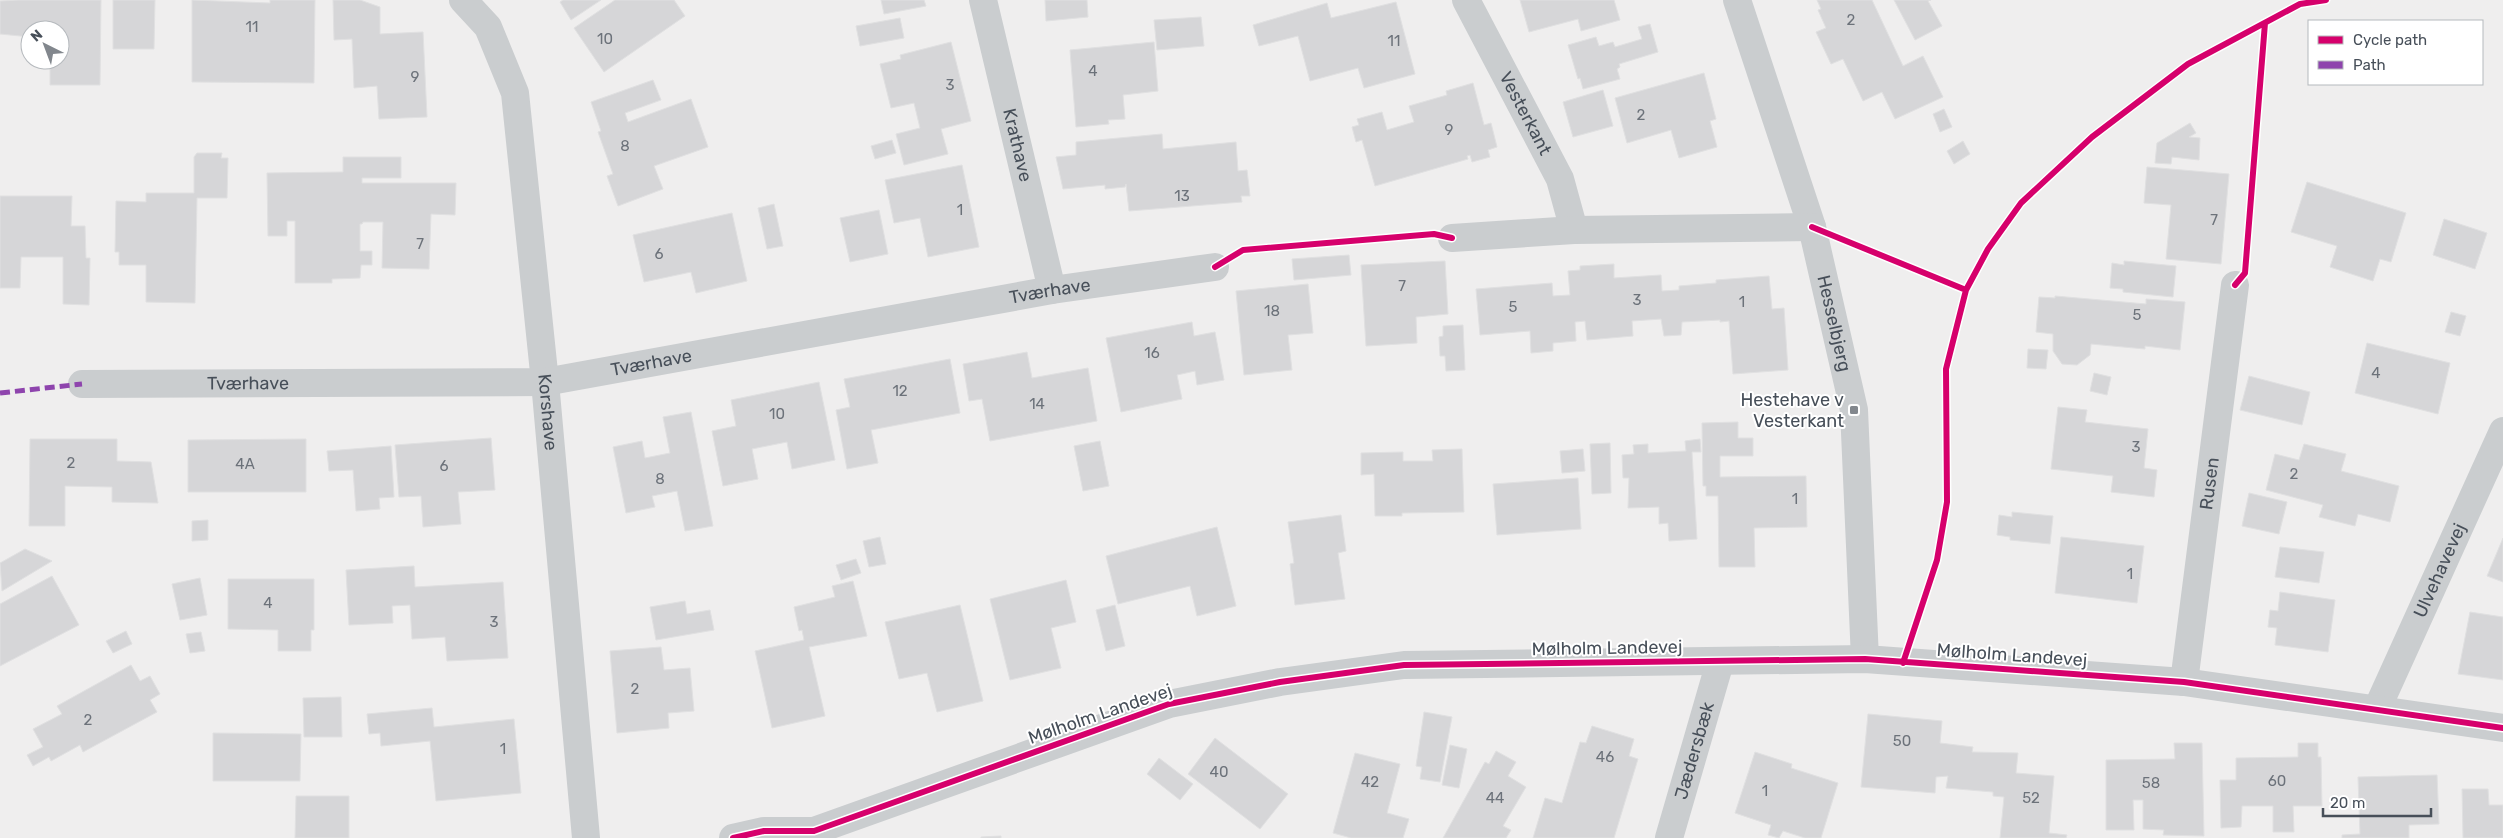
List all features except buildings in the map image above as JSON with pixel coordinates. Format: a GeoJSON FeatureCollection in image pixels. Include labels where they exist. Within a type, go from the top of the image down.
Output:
{"type":"FeatureCollection","features":[{"type":"Feature","properties":{"kind":"street","name":"Korshave"},"geometry":{"type":"LineString","coordinates":[[463,0],[488,27],[515,93],[545,382],[586,838]]}},
{"type":"Feature","properties":{"kind":"street","name":"Krathave"},"geometry":{"type":"LineString","coordinates":[[983,0],[1052,290]]}},
{"type":"Feature","properties":{"kind":"street","name":"Vesterkant"},"geometry":{"type":"LineString","coordinates":[[1466,0],[1560,179],[1574,230]]}},
{"type":"Feature","properties":{"kind":"street","name":"Hesselbjerg"},"geometry":{"type":"LineString","coordinates":[[1737,0],[1812,227],[1854,410],[1865,659]]}},
{"type":"Feature","properties":{"kind":"street"},"geometry":{"type":"LineString","coordinates":[[1452,238],[1574,230],[1812,227]]}},
{"type":"Feature","properties":{"kind":"street","name":"Tværhave"},"geometry":{"type":"LineString","coordinates":[[82,384],[545,382],[1052,290],[1215,267]]}},
{"type":"Feature","properties":{"kind":"street","name":"Rusen"},"geometry":{"type":"LineString","coordinates":[[2184,682],[2235,285]]}},
{"type":"Feature","properties":{"kind":"street","name":"Ulvehavevej"},"geometry":{"type":"LineString","coordinates":[[2377,709],[2503,431]]}},
{"type":"Feature","properties":{"kind":"street","name":"Mølholm Landevej"},"geometry":{"type":"LineString","coordinates":[[733,838],[764,831],[814,830],[1169,704],[1280,682],[1404,665],[1865,659],[2184,682],[2503,728]]}},
{"type":"Feature","properties":{"kind":"street","name":"Jædersbæk"},"geometry":{"type":"LineString","coordinates":[[1669,838],[1720,662]]}},
{"type":"Feature","properties":{"kind":"marked path"},"geometry":{"type":"LineString","coordinates":[[0,393],[82,384]]}},
{"type":"Feature","properties":{"kind":"cycle path"},"geometry":{"type":"LineString","coordinates":[[1903,663],[1937,560],[1947,502],[1946,369],[1966,290],[1988,249],[2021,203],[2092,137],[2188,64],[2300,4],[2326,0]]}},
{"type":"Feature","properties":{"kind":"cycle path"},"geometry":{"type":"LineString","coordinates":[[2235,285],[2245,273],[2265,23]]}},
{"type":"Feature","properties":{"kind":"cycle path"},"geometry":{"type":"LineString","coordinates":[[1812,227],[1966,290]]}},
{"type":"Feature","properties":{"kind":"cycle path"},"geometry":{"type":"LineString","coordinates":[[1215,267],[1243,250],[1434,234],[1452,238]]}},
{"type":"Feature","properties":{"kind":"cycle path"},"geometry":{"type":"LineString","coordinates":[[733,838],[764,831],[814,831],[1169,704],[1280,682],[1404,665],[1865,659],[2184,682],[2503,728]]}},
{"type":"Feature","properties":{"kind":"place","name":"Hestehave v Vesterkant"},"geometry":{"type":"Point","coordinates":[1854,410]}}]}
